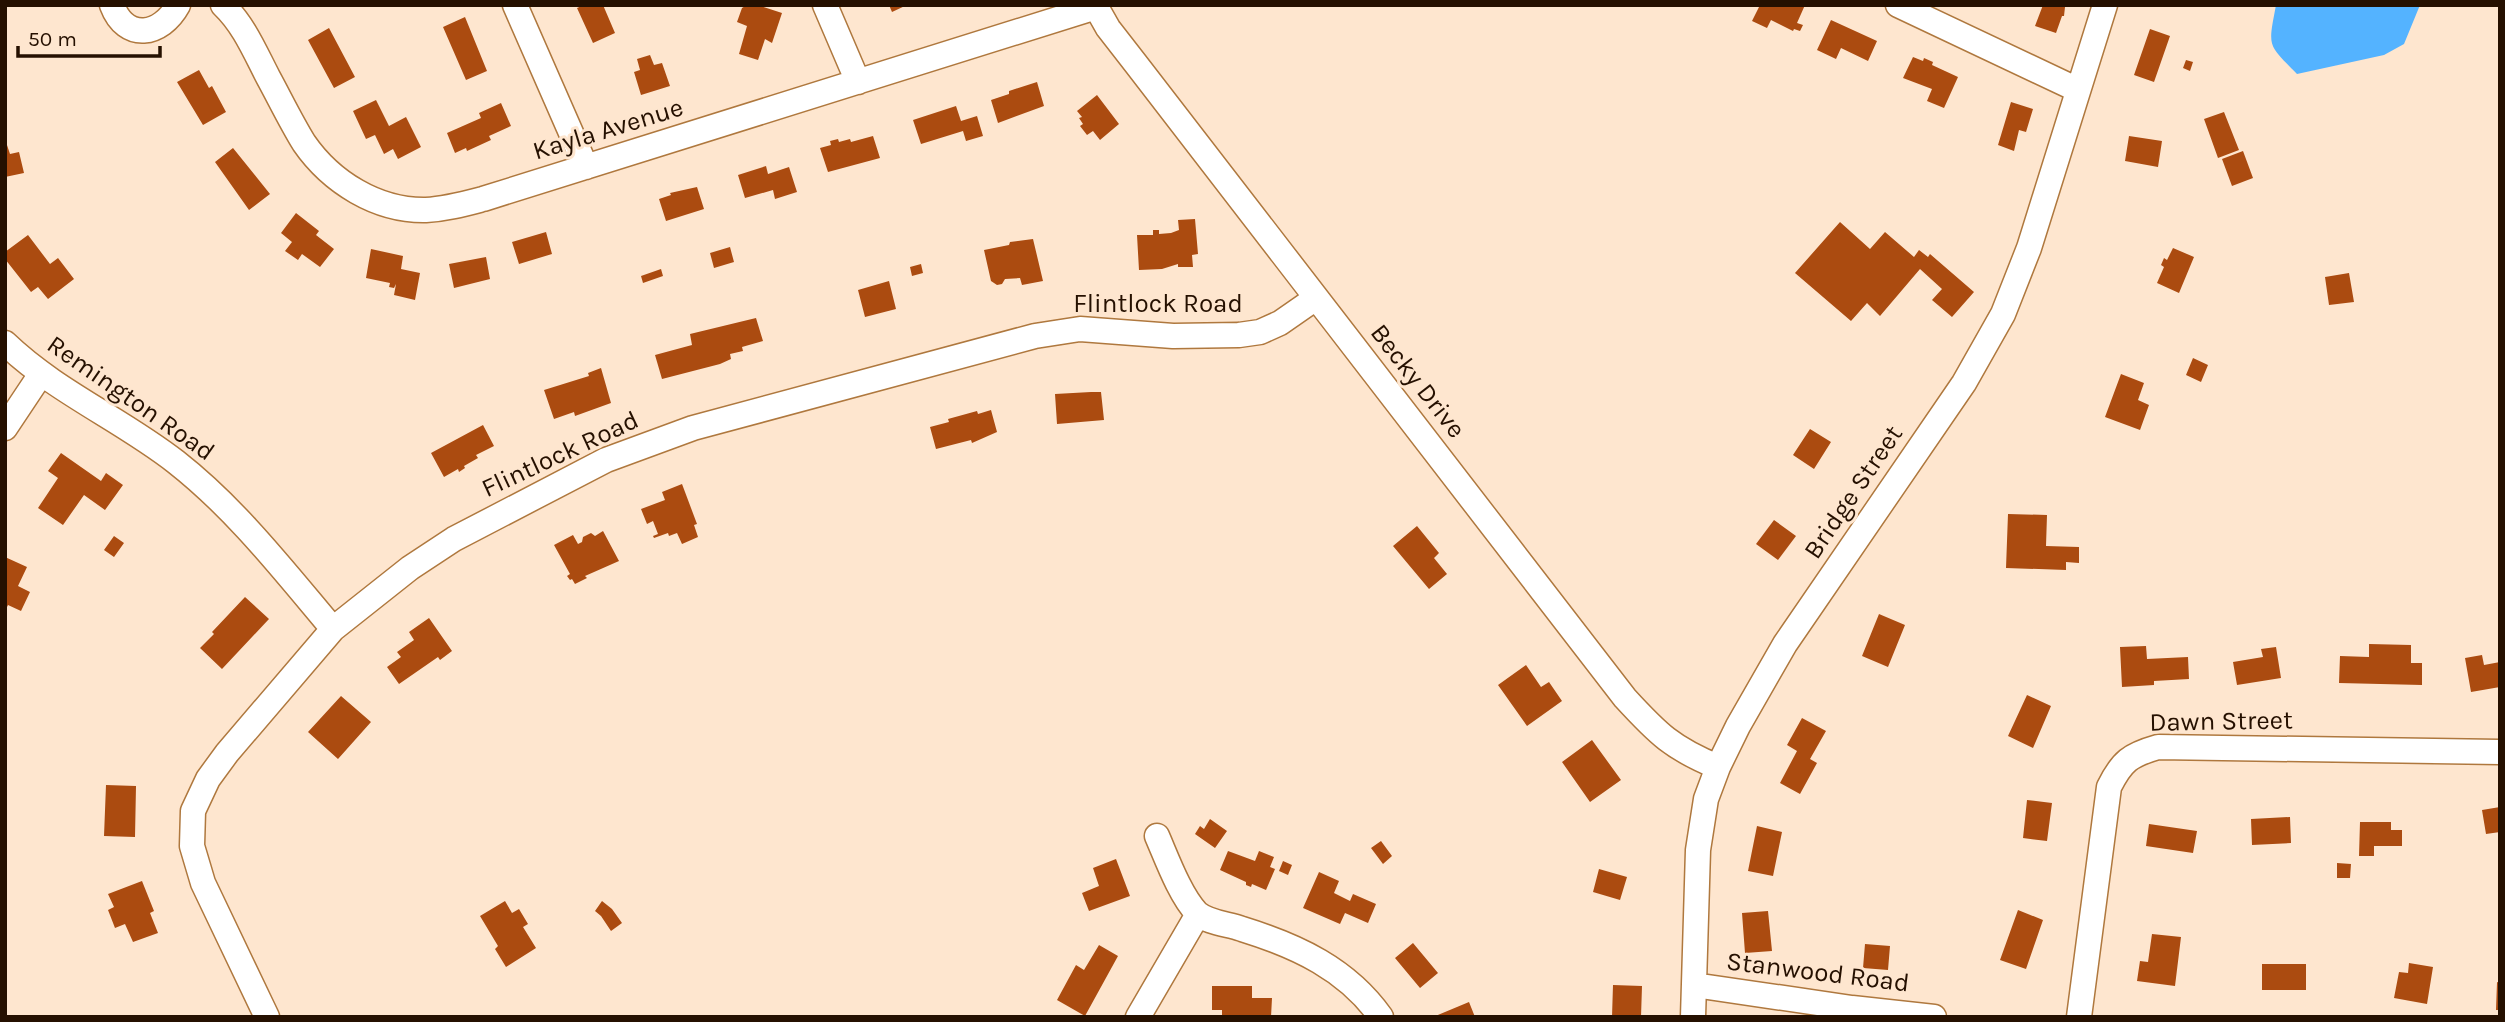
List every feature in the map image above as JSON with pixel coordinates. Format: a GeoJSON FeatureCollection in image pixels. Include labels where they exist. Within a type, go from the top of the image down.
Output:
{"type":"FeatureCollection","features":[{"type":"Feature","properties":{"kind":"street"},"geometry":{"type":"LineString","coordinates":[[113,5],[123,23],[143,30],[164,24],[178,5]]}},
{"type":"Feature","properties":{"kind":"street","name":"Kayla Avenue"},"geometry":{"type":"LineString","coordinates":[[223,5],[243,30],[309,149],[338,179],[364,196],[410,209],[449,208],[1096,6]]}},
{"type":"Feature","properties":{"kind":"street"},"geometry":{"type":"LineString","coordinates":[[515,5],[586,167]]}},
{"type":"Feature","properties":{"kind":"street"},"geometry":{"type":"LineString","coordinates":[[825,5],[858,82]]}},
{"type":"Feature","properties":{"kind":"street"},"geometry":{"type":"LineString","coordinates":[[1898,5],[2078,90]]}},
{"type":"Feature","properties":{"kind":"street","name":"Bridge Street"},"geometry":{"type":"LineString","coordinates":[[1693,1017],[1698,850],[1706,799],[1718,767],[1785,644],[1964,383],[1992,334],[2013,292],[2029,248],[2105,5]]}},
{"type":"Feature","properties":{"kind":"street","name":"Becky Drive"},"geometry":{"type":"LineString","coordinates":[[1096,6],[1108,28],[1625,698],[1673,746],[1718,767]]}},
{"type":"Feature","properties":{"kind":"street","name":"Flintlock Road"},"geometry":{"type":"LineString","coordinates":[[267,1017],[203,883],[192,846],[193,811],[208,779],[228,752],[333,629],[401,575],[454,539],[561,482],[648,443],[1035,336],[1080,329],[1173,336],[1239,335],[1259,332],[1280,323],[1316,298]]}},
{"type":"Feature","properties":{"kind":"street","name":"Remington Road"},"geometry":{"type":"LineString","coordinates":[[5,343],[41,373],[173,460],[203,484],[333,629]]}},
{"type":"Feature","properties":{"kind":"street"},"geometry":{"type":"LineString","coordinates":[[5,428],[41,373]]}},
{"type":"Feature","properties":{"kind":"street","name":"Dawn Street"},"geometry":{"type":"LineString","coordinates":[[2079,1017],[2109,787],[2119,767],[2136,753],[2158,747],[2500,752]]}},
{"type":"Feature","properties":{"kind":"street"},"geometry":{"type":"LineString","coordinates":[[1157,836],[1198,914],[1305,951],[1336,970],[1381,1017]]}},
{"type":"Feature","properties":{"kind":"street"},"geometry":{"type":"LineString","coordinates":[[1138,1017],[1198,914]]}},
{"type":"Feature","properties":{"kind":"street","name":"Stanwood Road"},"geometry":{"type":"LineString","coordinates":[[1694,985],[1934,1017]]}},
{"type":"Feature","properties":{"kind":"water"},"geometry":{"type":"Polygon","coordinates":[[[2276,5],[2420,5],[2404,44],[2384,55],[2297,74],[2272,44],[2276,5]]]}},
{"type":"Feature","properties":{"kind":"building"},"geometry":{"type":"Polygon","coordinates":[[[584,5],[603,5],[615,33],[593,43],[577,8],[584,5]]]}},
{"type":"Feature","properties":{"kind":"building"},"geometry":{"type":"Polygon","coordinates":[[[757,5],[782,13],[772,43],[765,39],[758,60],[739,54],[747,26],[737,22],[742,8],[757,5]]]}},
{"type":"Feature","properties":{"kind":"building"},"geometry":{"type":"Polygon","coordinates":[[[889,5],[907,5],[892,12],[889,5]]]}},
{"type":"Feature","properties":{"kind":"building"},"geometry":{"type":"Polygon","coordinates":[[[1760,5],[1805,5],[1797,23],[1803,25],[1800,31],[1793,31],[1771,20],[1767,28],[1752,21],[1760,5]]]}},
{"type":"Feature","properties":{"kind":"building"},"geometry":{"type":"Polygon","coordinates":[[[2043,5],[2065,7],[2056,33],[2035,26],[2043,5]]]}},
{"type":"Feature","properties":{"kind":"building"},"geometry":{"type":"Polygon","coordinates":[[[465,17],[487,71],[466,80],[443,27],[465,17]]]}},
{"type":"Feature","properties":{"kind":"building"},"geometry":{"type":"Polygon","coordinates":[[[1831,20],[1877,41],[1868,61],[1841,48],[1836,59],[1817,50],[1831,20]]]}},
{"type":"Feature","properties":{"kind":"building"},"geometry":{"type":"Polygon","coordinates":[[[329,28],[355,77],[334,88],[308,40],[329,28]]]}},
{"type":"Feature","properties":{"kind":"building"},"geometry":{"type":"Polygon","coordinates":[[[2150,29],[2170,36],[2154,82],[2134,75],[2150,29]]]}},
{"type":"Feature","properties":{"kind":"building"},"geometry":{"type":"Polygon","coordinates":[[[650,55],[654,65],[662,63],[670,86],[641,95],[634,72],[640,70],[637,59],[650,55]]]}},
{"type":"Feature","properties":{"kind":"building"},"geometry":{"type":"Polygon","coordinates":[[[1913,57],[1933,62],[1932,65],[1958,77],[1944,108],[1927,101],[1932,89],[1903,78],[1913,57]]]}},
{"type":"Feature","properties":{"kind":"building"},"geometry":{"type":"Polygon","coordinates":[[[2186,60],[2193,62],[2190,71],[2183,68],[2186,60]]]}},
{"type":"Feature","properties":{"kind":"building"},"geometry":{"type":"Polygon","coordinates":[[[199,70],[209,88],[212,86],[226,112],[203,125],[177,82],[199,70]]]}},
{"type":"Feature","properties":{"kind":"building"},"geometry":{"type":"Polygon","coordinates":[[[1037,82],[1044,106],[998,123],[991,100],[1037,82]]]}},
{"type":"Feature","properties":{"kind":"building"},"geometry":{"type":"Polygon","coordinates":[[[1097,95],[1119,124],[1100,140],[1093,131],[1087,135],[1080,126],[1083,124],[1079,118],[1082,117],[1077,111],[1097,95]]]}},
{"type":"Feature","properties":{"kind":"building"},"geometry":{"type":"Polygon","coordinates":[[[376,100],[389,126],[406,117],[421,147],[398,159],[393,149],[384,154],[375,135],[366,139],[353,111],[376,100]]]}},
{"type":"Feature","properties":{"kind":"building"},"geometry":{"type":"Polygon","coordinates":[[[2011,102],[2033,109],[2026,132],[2019,130],[2014,151],[1998,145],[2011,102]]]}},
{"type":"Feature","properties":{"kind":"building"},"geometry":{"type":"Polygon","coordinates":[[[501,103],[511,126],[489,136],[491,140],[467,151],[466,148],[455,153],[447,133],[481,118],[479,113],[501,103]]]}},
{"type":"Feature","properties":{"kind":"building"},"geometry":{"type":"Polygon","coordinates":[[[956,106],[961,121],[977,116],[983,136],[966,141],[963,131],[921,144],[913,120],[956,106]]]}},
{"type":"Feature","properties":{"kind":"building"},"geometry":{"type":"Polygon","coordinates":[[[2224,112],[2239,150],[2218,158],[2204,119],[2224,112]]]}},
{"type":"Feature","properties":{"kind":"building"},"geometry":{"type":"Polygon","coordinates":[[[873,136],[880,158],[828,172],[820,148],[831,145],[830,141],[838,139],[839,142],[850,139],[851,142],[873,136]]]}},
{"type":"Feature","properties":{"kind":"building"},"geometry":{"type":"Polygon","coordinates":[[[2129,136],[2162,141],[2158,167],[2125,161],[2129,136]]]}},
{"type":"Feature","properties":{"kind":"building"},"geometry":{"type":"Polygon","coordinates":[[[5,139],[10,154],[19,152],[24,173],[5,177],[5,139]]]}},
{"type":"Feature","properties":{"kind":"building"},"geometry":{"type":"Polygon","coordinates":[[[233,148],[270,194],[249,210],[215,162],[233,148]]]}},
{"type":"Feature","properties":{"kind":"building"},"geometry":{"type":"Polygon","coordinates":[[[2243,151],[2253,178],[2232,186],[2222,159],[2243,151]]]}},
{"type":"Feature","properties":{"kind":"building"},"geometry":{"type":"Polygon","coordinates":[[[766,166],[768,174],[789,167],[797,192],[775,199],[773,190],[745,198],[738,175],[766,166]]]}},
{"type":"Feature","properties":{"kind":"building"},"geometry":{"type":"Polygon","coordinates":[[[697,187],[704,209],[666,221],[659,199],[671,195],[670,193],[697,187]]]}},
{"type":"Feature","properties":{"kind":"building"},"geometry":{"type":"Polygon","coordinates":[[[296,213],[319,231],[316,235],[334,249],[320,267],[302,254],[298,260],[285,251],[292,242],[281,233],[296,213]]]}},
{"type":"Feature","properties":{"kind":"building"},"geometry":{"type":"Polygon","coordinates":[[[1195,219],[1198,254],[1192,255],[1193,267],[1178,267],[1178,264],[1162,269],[1139,270],[1137,235],[1153,235],[1153,230],[1159,230],[1159,234],[1171,233],[1179,230],[1178,220],[1195,219]]]}},
{"type":"Feature","properties":{"kind":"building"},"geometry":{"type":"Polygon","coordinates":[[[1840,222],[1870,249],[1885,232],[1914,257],[1919,250],[1928,257],[1930,254],[1974,292],[1952,317],[1932,300],[1942,289],[1920,269],[1880,316],[1867,303],[1851,321],[1795,273],[1840,222]]]}},
{"type":"Feature","properties":{"kind":"building"},"geometry":{"type":"Polygon","coordinates":[[[546,232],[552,254],[519,264],[512,242],[546,232]]]}},
{"type":"Feature","properties":{"kind":"building"},"geometry":{"type":"Polygon","coordinates":[[[28,235],[50,264],[58,258],[74,279],[48,299],[38,287],[31,292],[5,259],[5,252],[28,235]]]}},
{"type":"Feature","properties":{"kind":"building"},"geometry":{"type":"Polygon","coordinates":[[[1033,239],[1043,281],[1022,285],[1020,278],[1005,279],[1002,284],[997,285],[991,281],[984,250],[1009,245],[1010,242],[1033,239]]]}},
{"type":"Feature","properties":{"kind":"building"},"geometry":{"type":"Polygon","coordinates":[[[730,247],[734,262],[714,268],[710,253],[730,247]]]}},
{"type":"Feature","properties":{"kind":"building"},"geometry":{"type":"Polygon","coordinates":[[[2173,248],[2194,257],[2179,293],[2157,283],[2164,267],[2161,265],[2164,258],[2167,260],[2173,248]]]}},
{"type":"Feature","properties":{"kind":"building"},"geometry":{"type":"Polygon","coordinates":[[[371,249],[403,256],[401,269],[420,273],[415,300],[394,295],[396,284],[394,288],[389,287],[390,283],[366,278],[371,249]]]}},
{"type":"Feature","properties":{"kind":"building"},"geometry":{"type":"Polygon","coordinates":[[[486,257],[490,279],[454,288],[449,264],[486,257]]]}},
{"type":"Feature","properties":{"kind":"building"},"geometry":{"type":"Polygon","coordinates":[[[921,264],[923,273],[912,276],[910,267],[921,264]]]}},
{"type":"Feature","properties":{"kind":"building"},"geometry":{"type":"Polygon","coordinates":[[[661,269],[663,276],[643,283],[641,276],[661,269]]]}},
{"type":"Feature","properties":{"kind":"building"},"geometry":{"type":"Polygon","coordinates":[[[2349,273],[2354,302],[2329,305],[2325,277],[2349,273]]]}},
{"type":"Feature","properties":{"kind":"building"},"geometry":{"type":"Polygon","coordinates":[[[889,281],[896,309],[865,317],[858,290],[889,281]]]}},
{"type":"Feature","properties":{"kind":"building"},"geometry":{"type":"Polygon","coordinates":[[[756,318],[763,341],[742,347],[743,351],[730,354],[731,359],[720,364],[662,379],[655,355],[692,345],[690,334],[756,318]]]}},
{"type":"Feature","properties":{"kind":"building"},"geometry":{"type":"Polygon","coordinates":[[[2193,358],[2208,365],[2201,382],[2186,375],[2193,358]]]}},
{"type":"Feature","properties":{"kind":"building"},"geometry":{"type":"Polygon","coordinates":[[[601,368],[611,403],[575,416],[574,412],[554,419],[544,390],[589,376],[588,373],[601,368]]]}},
{"type":"Feature","properties":{"kind":"building"},"geometry":{"type":"Polygon","coordinates":[[[2121,374],[2144,383],[2138,400],[2149,405],[2140,430],[2105,417],[2121,374]]]}},
{"type":"Feature","properties":{"kind":"building"},"geometry":{"type":"Polygon","coordinates":[[[1101,392],[1104,420],[1057,424],[1055,394],[1101,392]]]}},
{"type":"Feature","properties":{"kind":"building"},"geometry":{"type":"Polygon","coordinates":[[[991,410],[997,432],[972,443],[971,440],[936,449],[930,427],[949,422],[948,419],[991,410]]]}},
{"type":"Feature","properties":{"kind":"building"},"geometry":{"type":"Polygon","coordinates":[[[483,425],[494,446],[476,455],[478,458],[459,472],[458,469],[444,477],[431,453],[483,425]]]}},
{"type":"Feature","properties":{"kind":"building"},"geometry":{"type":"Polygon","coordinates":[[[1810,429],[1831,442],[1814,469],[1793,455],[1810,429]]]}},
{"type":"Feature","properties":{"kind":"building"},"geometry":{"type":"Polygon","coordinates":[[[61,453],[101,481],[106,473],[123,485],[105,510],[84,495],[63,525],[38,508],[58,478],[48,471],[61,453]]]}},
{"type":"Feature","properties":{"kind":"building"},"geometry":{"type":"Polygon","coordinates":[[[682,484],[697,524],[694,525],[698,537],[682,544],[677,533],[654,538],[653,536],[658,534],[653,521],[647,524],[641,509],[665,500],[662,492],[682,484]]]}},
{"type":"Feature","properties":{"kind":"building"},"geometry":{"type":"Polygon","coordinates":[[[2008,514],[2047,515],[2046,546],[2079,547],[2079,563],[2066,562],[2066,570],[2006,568],[2008,514]]]}},
{"type":"Feature","properties":{"kind":"building"},"geometry":{"type":"Polygon","coordinates":[[[1774,520],[1796,536],[1778,560],[1756,544],[1774,520]]]}},
{"type":"Feature","properties":{"kind":"building"},"geometry":{"type":"Polygon","coordinates":[[[1417,526],[1439,553],[1434,558],[1447,574],[1429,589],[1393,546],[1417,526]]]}},
{"type":"Feature","properties":{"kind":"building"},"geometry":{"type":"Polygon","coordinates":[[[603,531],[619,561],[585,576],[587,578],[575,584],[567,576],[570,574],[554,545],[573,535],[578,544],[583,537],[591,533],[595,536],[603,531]]]}},
{"type":"Feature","properties":{"kind":"building"},"geometry":{"type":"Polygon","coordinates":[[[114,536],[124,543],[114,557],[104,550],[114,536]]]}},
{"type":"Feature","properties":{"kind":"building"},"geometry":{"type":"Polygon","coordinates":[[[5,557],[27,567],[18,586],[30,592],[21,611],[8,605],[5,611],[5,557]]]}},
{"type":"Feature","properties":{"kind":"building"},"geometry":{"type":"Polygon","coordinates":[[[245,597],[269,619],[222,669],[200,648],[245,597]]]}},
{"type":"Feature","properties":{"kind":"building"},"geometry":{"type":"Polygon","coordinates":[[[1879,614],[1905,625],[1888,667],[1862,656],[1879,614]]]}},
{"type":"Feature","properties":{"kind":"building"},"geometry":{"type":"Polygon","coordinates":[[[429,618],[452,651],[440,660],[438,657],[399,684],[387,667],[401,657],[397,652],[414,640],[409,632],[429,618]]]}},
{"type":"Feature","properties":{"kind":"building"},"geometry":{"type":"Polygon","coordinates":[[[2369,644],[2411,645],[2411,663],[2422,663],[2422,685],[2339,683],[2340,656],[2369,657],[2369,644]]]}},
{"type":"Feature","properties":{"kind":"building"},"geometry":{"type":"Polygon","coordinates":[[[2146,646],[2147,659],[2188,657],[2189,679],[2154,681],[2154,685],[2122,687],[2120,647],[2146,646]]]}},
{"type":"Feature","properties":{"kind":"building"},"geometry":{"type":"Polygon","coordinates":[[[2276,647],[2281,678],[2237,685],[2233,662],[2263,657],[2261,649],[2276,647]]]}},
{"type":"Feature","properties":{"kind":"building"},"geometry":{"type":"Polygon","coordinates":[[[2482,655],[2484,665],[2500,662],[2500,687],[2471,692],[2465,658],[2482,655]]]}},
{"type":"Feature","properties":{"kind":"building"},"geometry":{"type":"Polygon","coordinates":[[[1526,665],[1541,687],[1549,682],[1562,701],[1527,726],[1498,685],[1526,665]]]}},
{"type":"Feature","properties":{"kind":"building"},"geometry":{"type":"Polygon","coordinates":[[[2027,695],[2051,706],[2033,748],[2008,736],[2027,695]]]}},
{"type":"Feature","properties":{"kind":"building"},"geometry":{"type":"Polygon","coordinates":[[[341,696],[371,722],[338,759],[308,732],[341,696]]]}},
{"type":"Feature","properties":{"kind":"building"},"geometry":{"type":"Polygon","coordinates":[[[1802,718],[1826,731],[1810,759],[1817,763],[1800,794],[1780,783],[1797,751],[1787,745],[1802,718]]]}},
{"type":"Feature","properties":{"kind":"building"},"geometry":{"type":"Polygon","coordinates":[[[1592,740],[1621,780],[1590,802],[1562,762],[1592,740]]]}},
{"type":"Feature","properties":{"kind":"building"},"geometry":{"type":"Polygon","coordinates":[[[106,785],[136,786],[135,837],[104,836],[106,785]]]}},
{"type":"Feature","properties":{"kind":"building"},"geometry":{"type":"Polygon","coordinates":[[[2027,800],[2052,803],[2047,841],[2023,838],[2027,800]]]}},
{"type":"Feature","properties":{"kind":"building"},"geometry":{"type":"Polygon","coordinates":[[[2500,807],[2500,832],[2486,834],[2482,810],[2500,807]]]}},
{"type":"Feature","properties":{"kind":"building"},"geometry":{"type":"Polygon","coordinates":[[[2290,817],[2291,843],[2252,845],[2251,819],[2290,817]]]}},
{"type":"Feature","properties":{"kind":"building"},"geometry":{"type":"Polygon","coordinates":[[[1210,819],[1227,831],[1215,848],[1195,834],[1200,826],[1204,829],[1210,819]]]}},
{"type":"Feature","properties":{"kind":"building"},"geometry":{"type":"Polygon","coordinates":[[[2360,822],[2391,822],[2391,830],[2402,830],[2402,846],[2374,846],[2374,856],[2359,856],[2360,822]]]}},
{"type":"Feature","properties":{"kind":"building"},"geometry":{"type":"Polygon","coordinates":[[[2149,824],[2197,831],[2193,853],[2146,846],[2149,824]]]}},
{"type":"Feature","properties":{"kind":"building"},"geometry":{"type":"Polygon","coordinates":[[[1757,826],[1782,832],[1773,876],[1748,871],[1757,826]]]}},
{"type":"Feature","properties":{"kind":"building"},"geometry":{"type":"Polygon","coordinates":[[[1381,841],[1392,856],[1383,864],[1371,848],[1381,841]]]}},
{"type":"Feature","properties":{"kind":"building"},"geometry":{"type":"Polygon","coordinates":[[[1228,851],[1255,861],[1259,851],[1274,857],[1270,867],[1275,869],[1266,890],[1252,884],[1251,887],[1246,885],[1246,882],[1220,870],[1228,851]]]}},
{"type":"Feature","properties":{"kind":"building"},"geometry":{"type":"Polygon","coordinates":[[[1116,859],[1130,896],[1089,911],[1082,893],[1099,886],[1093,868],[1116,859]]]}},
{"type":"Feature","properties":{"kind":"building"},"geometry":{"type":"Polygon","coordinates":[[[1283,861],[1292,865],[1288,875],[1279,871],[1283,861]]]}},
{"type":"Feature","properties":{"kind":"building"},"geometry":{"type":"Polygon","coordinates":[[[2337,863],[2351,864],[2350,878],[2337,878],[2337,863]]]}},
{"type":"Feature","properties":{"kind":"building"},"geometry":{"type":"Polygon","coordinates":[[[1599,869],[1627,877],[1620,900],[1593,892],[1599,869]]]}},
{"type":"Feature","properties":{"kind":"building"},"geometry":{"type":"Polygon","coordinates":[[[1319,872],[1339,881],[1334,893],[1350,901],[1353,894],[1376,904],[1368,923],[1345,913],[1340,924],[1303,908],[1319,872]]]}},
{"type":"Feature","properties":{"kind":"building"},"geometry":{"type":"Polygon","coordinates":[[[142,881],[154,911],[150,913],[158,933],[133,942],[125,924],[115,928],[108,910],[114,907],[108,894],[142,881]]]}},
{"type":"Feature","properties":{"kind":"building"},"geometry":{"type":"Polygon","coordinates":[[[505,901],[512,913],[519,909],[528,924],[523,927],[536,948],[506,967],[495,949],[498,946],[480,916],[505,901]]]}},
{"type":"Feature","properties":{"kind":"building"},"geometry":{"type":"Polygon","coordinates":[[[602,901],[622,923],[611,931],[595,911],[602,901]]]}},
{"type":"Feature","properties":{"kind":"building"},"geometry":{"type":"Polygon","coordinates":[[[2018,910],[2043,920],[2026,969],[2000,960],[2018,910]]]}},
{"type":"Feature","properties":{"kind":"building"},"geometry":{"type":"Polygon","coordinates":[[[1768,911],[1772,951],[1745,953],[1742,913],[1768,911]]]}},
{"type":"Feature","properties":{"kind":"building"},"geometry":{"type":"Polygon","coordinates":[[[2152,934],[2181,937],[2175,986],[2137,981],[2140,961],[2148,962],[2152,934]]]}},
{"type":"Feature","properties":{"kind":"building"},"geometry":{"type":"Polygon","coordinates":[[[1413,943],[1438,973],[1420,988],[1395,958],[1413,943]]]}},
{"type":"Feature","properties":{"kind":"building"},"geometry":{"type":"Polygon","coordinates":[[[1865,944],[1890,946],[1888,970],[1863,968],[1865,944]]]}},
{"type":"Feature","properties":{"kind":"building"},"geometry":{"type":"Polygon","coordinates":[[[1099,945],[1118,956],[1085,1016],[1057,1000],[1076,965],[1084,970],[1099,945]]]}},
{"type":"Feature","properties":{"kind":"building"},"geometry":{"type":"Polygon","coordinates":[[[2409,963],[2433,967],[2427,1004],[2394,998],[2399,972],[2408,973],[2409,963]]]}},
{"type":"Feature","properties":{"kind":"building"},"geometry":{"type":"Polygon","coordinates":[[[2262,964],[2306,964],[2306,990],[2262,990],[2262,964]]]}},
{"type":"Feature","properties":{"kind":"building"},"geometry":{"type":"Polygon","coordinates":[[[2497,982],[2500,983],[2500,1010],[2496,1010],[2497,982]]]}},
{"type":"Feature","properties":{"kind":"building"},"geometry":{"type":"Polygon","coordinates":[[[1613,985],[1642,986],[1641,1017],[1612,1017],[1613,985]]]}},
{"type":"Feature","properties":{"kind":"building"},"geometry":{"type":"Polygon","coordinates":[[[1212,986],[1252,986],[1252,998],[1272,998],[1271,1017],[1222,1017],[1222,1010],[1212,1010],[1212,986]]]}},
{"type":"Feature","properties":{"kind":"building"},"geometry":{"type":"Polygon","coordinates":[[[1469,1002],[1475,1017],[1433,1017],[1469,1002]]]}}]}
